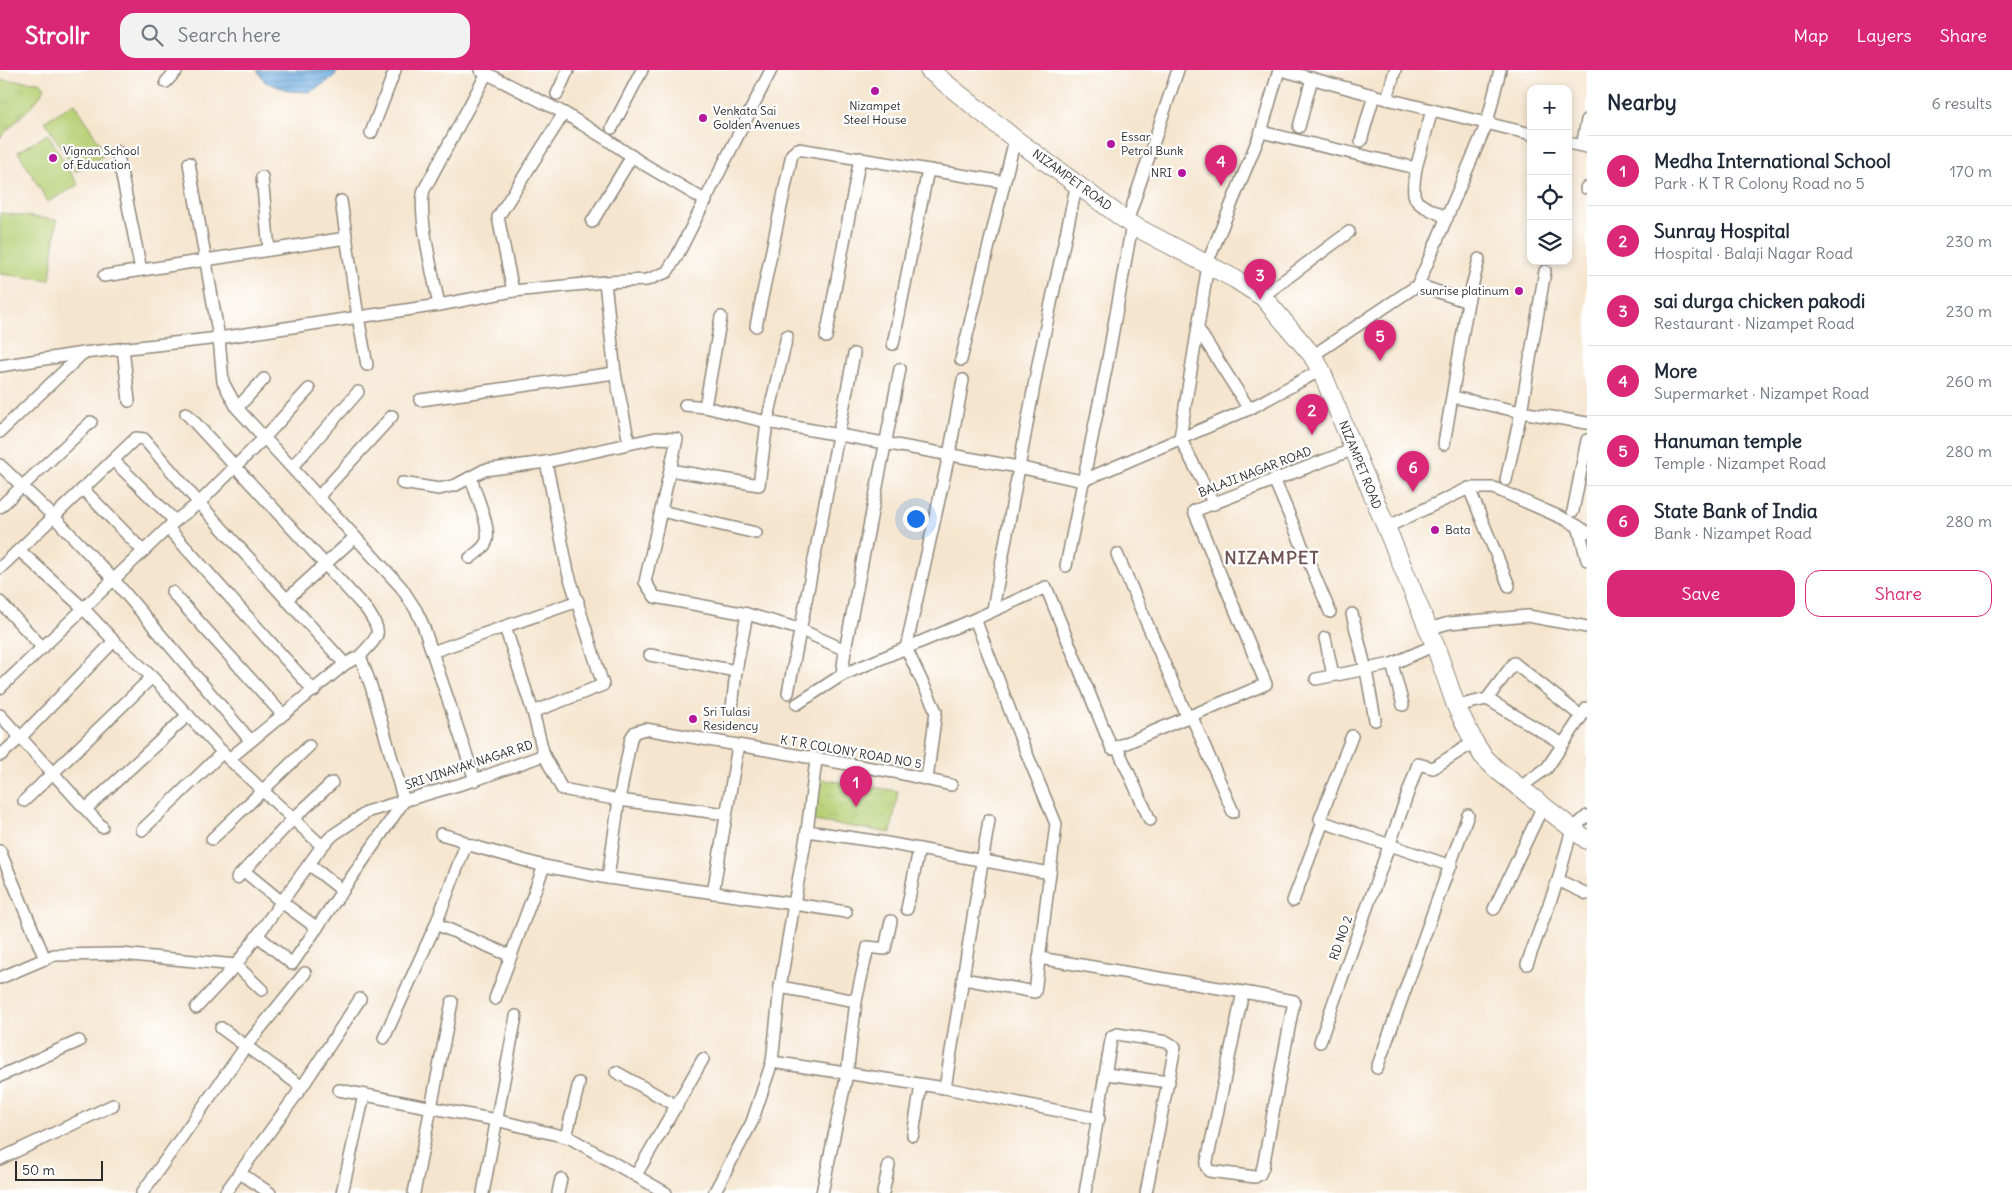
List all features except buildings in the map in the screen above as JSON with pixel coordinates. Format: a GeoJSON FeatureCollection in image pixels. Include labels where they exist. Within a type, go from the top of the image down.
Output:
{"type":"FeatureCollection","features":[{"type":"Feature","properties":{"kind":"main road","name":"NIZAMPET ROAD"},"geometry":{"type":"LineString","coordinates":[[929,70],[1015,139],[1131,219],[1271,290],[1322,350],[1389,527],[1461,704],[1474,742],[1483,756],[1497,770],[1543,806],[1581,825]]}},
{"type":"Feature","properties":{"kind":"main road","name":"NIZAMPET ROAD"},"geometry":{"type":"LineString","coordinates":[[942,70],[1131,219]]}},
{"type":"Feature","properties":{"kind":"main road","name":"NIZAMPET ROAD"},"geometry":{"type":"LineString","coordinates":[[1210,260],[1263,297],[1312,355],[1321,370],[1389,527]]}},
{"type":"Feature","properties":{"kind":"main road","name":"NIZAMPET ROAD"},"geometry":{"type":"LineString","coordinates":[[1461,704],[1495,758],[1581,825],[1587,840]]}},
{"type":"Feature","properties":{"kind":"street"},"geometry":{"type":"LineString","coordinates":[[166,82],[178,70]]}},
{"type":"Feature","properties":{"kind":"street"},"geometry":{"type":"LineString","coordinates":[[372,134],[395,70]]}},
{"type":"Feature","properties":{"kind":"street"},"geometry":{"type":"LineString","coordinates":[[557,94],[568,70]]}},
{"type":"Feature","properties":{"kind":"street"},"geometry":{"type":"LineString","coordinates":[[0,366],[83,352],[219,338],[439,305],[513,291],[647,280],[667,272],[677,256],[771,70]]}},
{"type":"Feature","properties":{"kind":"street"},"geometry":{"type":"LineString","coordinates":[[1066,566],[1107,364],[1131,219],[1178,70]]}},
{"type":"Feature","properties":{"kind":"street"},"geometry":{"type":"LineString","coordinates":[[1214,504],[1180,438],[1210,260],[1261,132],[1280,70],[1374,96],[1527,133]]}},
{"type":"Feature","properties":{"kind":"street"},"geometry":{"type":"LineString","coordinates":[[1387,99],[1396,70]]}},
{"type":"Feature","properties":{"kind":"street"},"geometry":{"type":"LineString","coordinates":[[1322,350],[1418,284],[1487,123],[1500,70]]}},
{"type":"Feature","properties":{"kind":"street"},"geometry":{"type":"LineString","coordinates":[[439,305],[425,228],[422,197],[484,72],[564,113],[642,164],[706,201]]}},
{"type":"Feature","properties":{"kind":"street"},"geometry":{"type":"LineString","coordinates":[[612,128],[637,72]]}},
{"type":"Feature","properties":{"kind":"street"},"geometry":{"type":"LineString","coordinates":[[1299,127],[1312,78]]}},
{"type":"Feature","properties":{"kind":"street"},"geometry":{"type":"LineString","coordinates":[[1361,141],[1374,96]]}},
{"type":"Feature","properties":{"kind":"street"},"geometry":{"type":"LineString","coordinates":[[1432,110],[1416,168],[1412,194],[1416,201],[1447,218]]}},
{"type":"Feature","properties":{"kind":"street"},"geometry":{"type":"LineString","coordinates":[[513,291],[498,218],[564,113]]}},
{"type":"Feature","properties":{"kind":"street"},"geometry":{"type":"LineString","coordinates":[[1584,146],[1587,120]]}},
{"type":"Feature","properties":{"kind":"street"},"geometry":{"type":"LineString","coordinates":[[1261,132],[1416,168]]}},
{"type":"Feature","properties":{"kind":"street"},"geometry":{"type":"LineString","coordinates":[[960,360],[1015,139]]}},
{"type":"Feature","properties":{"kind":"street"},"geometry":{"type":"LineString","coordinates":[[756,326],[792,154],[798,149],[1004,182]]}},
{"type":"Feature","properties":{"kind":"street"},"geometry":{"type":"LineString","coordinates":[[117,151],[141,270]]}},
{"type":"Feature","properties":{"kind":"street"},"geometry":{"type":"LineString","coordinates":[[592,222],[632,156]]}},
{"type":"Feature","properties":{"kind":"street"},"geometry":{"type":"LineString","coordinates":[[826,337],[860,158]]}},
{"type":"Feature","properties":{"kind":"street"},"geometry":{"type":"LineString","coordinates":[[189,163],[219,338],[223,382],[237,408],[319,496],[354,538],[401,587],[416,610],[432,652],[474,780]]}},
{"type":"Feature","properties":{"kind":"street"},"geometry":{"type":"LineString","coordinates":[[893,344],[928,170]]}},
{"type":"Feature","properties":{"kind":"street"},"geometry":{"type":"LineString","coordinates":[[262,177],[269,250]]}},
{"type":"Feature","properties":{"kind":"street"},"geometry":{"type":"LineString","coordinates":[[993,609],[1018,467],[1077,183]]}},
{"type":"Feature","properties":{"kind":"street"},"geometry":{"type":"LineString","coordinates":[[341,200],[367,365]]}},
{"type":"Feature","properties":{"kind":"street"},"geometry":{"type":"LineString","coordinates":[[1271,290],[1349,232]]}},
{"type":"Feature","properties":{"kind":"street"},"geometry":{"type":"LineString","coordinates":[[104,276],[346,238]]}},
{"type":"Feature","properties":{"kind":"street"},"geometry":{"type":"LineString","coordinates":[[1444,444],[1468,302],[1479,259]]}},
{"type":"Feature","properties":{"kind":"street"},"geometry":{"type":"LineString","coordinates":[[1506,480],[1521,412],[1545,271]]}},
{"type":"Feature","properties":{"kind":"street"},"geometry":{"type":"LineString","coordinates":[[605,282],[615,373],[629,443]]}},
{"type":"Feature","properties":{"kind":"street"},"geometry":{"type":"LineString","coordinates":[[1418,284],[1468,302]]}},
{"type":"Feature","properties":{"kind":"street"},"geometry":{"type":"LineString","coordinates":[[705,407],[721,318]]}},
{"type":"Feature","properties":{"kind":"street"},"geometry":{"type":"LineString","coordinates":[[1198,329],[1248,409]]}},
{"type":"Feature","properties":{"kind":"street"},"geometry":{"type":"LineString","coordinates":[[670,470],[759,486],[767,422],[787,336]]}},
{"type":"Feature","properties":{"kind":"street"},"geometry":{"type":"LineString","coordinates":[[123,348],[128,401]]}},
{"type":"Feature","properties":{"kind":"street"},"geometry":{"type":"LineString","coordinates":[[0,432],[83,352]]}},
{"type":"Feature","properties":{"kind":"street"},"geometry":{"type":"LineString","coordinates":[[788,693],[854,354]]}},
{"type":"Feature","properties":{"kind":"street"},"geometry":{"type":"LineString","coordinates":[[842,676],[845,650],[900,369]]}},
{"type":"Feature","properties":{"kind":"street"},"geometry":{"type":"LineString","coordinates":[[684,405],[705,407],[767,422],[1018,467],[1082,481],[1248,409],[1321,370]]}},
{"type":"Feature","properties":{"kind":"street"},"geometry":{"type":"LineString","coordinates":[[420,400],[615,373]]}},
{"type":"Feature","properties":{"kind":"street"},"geometry":{"type":"LineString","coordinates":[[237,408],[264,379]]}},
{"type":"Feature","properties":{"kind":"street"},"geometry":{"type":"LineString","coordinates":[[927,779],[936,711],[906,648],[949,455],[963,380]]}},
{"type":"Feature","properties":{"kind":"street"},"geometry":{"type":"LineString","coordinates":[[0,688],[172,524],[199,503],[264,438],[309,389]]}},
{"type":"Feature","properties":{"kind":"street"},"geometry":{"type":"LineString","coordinates":[[292,467],[358,392]]}},
{"type":"Feature","properties":{"kind":"street"},"geometry":{"type":"LineString","coordinates":[[1452,397],[1521,412],[1587,423]]}},
{"type":"Feature","properties":{"kind":"street"},"geometry":{"type":"LineString","coordinates":[[142,830],[226,755],[250,740],[314,691],[345,664],[360,656],[376,638],[377,624],[367,610],[186,413]]}},
{"type":"Feature","properties":{"kind":"street"},"geometry":{"type":"LineString","coordinates":[[319,496],[392,416]]}},
{"type":"Feature","properties":{"kind":"street"},"geometry":{"type":"LineString","coordinates":[[0,507],[91,422]]}},
{"type":"Feature","properties":{"kind":"street"},"geometry":{"type":"LineString","coordinates":[[0,568],[136,438],[144,439],[199,503],[345,664]]}},
{"type":"Feature","properties":{"kind":"street"},"geometry":{"type":"LineString","coordinates":[[402,483],[439,489],[456,486],[484,470],[546,462],[656,438],[677,439],[645,582],[655,597],[747,614],[799,630],[845,650]]}},
{"type":"Feature","properties":{"kind":"street"},"geometry":{"type":"LineString","coordinates":[[1573,511],[1587,440]]}},
{"type":"Feature","properties":{"kind":"street","name":"BALAJI NAGAR ROAD"},"geometry":{"type":"LineString","coordinates":[[1189,716],[1266,684],[1194,511],[1354,449]]}},
{"type":"Feature","properties":{"kind":"street"},"geometry":{"type":"LineString","coordinates":[[113,460],[172,524],[314,691]]}},
{"type":"Feature","properties":{"kind":"street"},"geometry":{"type":"LineString","coordinates":[[533,712],[603,685],[568,572],[546,462]]}},
{"type":"Feature","properties":{"kind":"street"},"geometry":{"type":"LineString","coordinates":[[0,465],[53,516],[114,580],[250,740]]}},
{"type":"Feature","properties":{"kind":"street"},"geometry":{"type":"LineString","coordinates":[[470,558],[481,550],[487,540],[485,517],[477,500],[471,478]]}},
{"type":"Feature","properties":{"kind":"street"},"geometry":{"type":"LineString","coordinates":[[1274,479],[1330,612]]}},
{"type":"Feature","properties":{"kind":"street"},"geometry":{"type":"LineString","coordinates":[[1469,488],[1509,586]]}},
{"type":"Feature","properties":{"kind":"street"},"geometry":{"type":"LineString","coordinates":[[1389,527],[1469,488],[1494,488],[1582,529],[1587,560]]}},
{"type":"Feature","properties":{"kind":"street"},"geometry":{"type":"LineString","coordinates":[[83,489],[143,551]]}},
{"type":"Feature","properties":{"kind":"street"},"geometry":{"type":"LineString","coordinates":[[661,511],[756,533]]}},
{"type":"Feature","properties":{"kind":"street"},"geometry":{"type":"LineString","coordinates":[[286,600],[354,538]]}},
{"type":"Feature","properties":{"kind":"street"},"geometry":{"type":"LineString","coordinates":[[19,550],[84,609],[226,755],[322,846]]}},
{"type":"Feature","properties":{"kind":"street"},"geometry":{"type":"LineString","coordinates":[[1117,554],[1233,812]]}},
{"type":"Feature","properties":{"kind":"street"},"geometry":{"type":"LineString","coordinates":[[797,704],[842,676],[1046,587],[1112,749],[1189,716]]}},
{"type":"Feature","properties":{"kind":"street"},"geometry":{"type":"LineString","coordinates":[[172,592],[282,714]]}},
{"type":"Feature","properties":{"kind":"street"},"geometry":{"type":"LineString","coordinates":[[432,652],[578,601]]}},
{"type":"Feature","properties":{"kind":"street"},"geometry":{"type":"LineString","coordinates":[[0,602],[43,648]]}},
{"type":"Feature","properties":{"kind":"street"},"geometry":{"type":"LineString","coordinates":[[732,708],[736,671],[747,614]]}},
{"type":"Feature","properties":{"kind":"street"},"geometry":{"type":"LineString","coordinates":[[1352,614],[1366,670],[1375,720]]}},
{"type":"Feature","properties":{"kind":"street"},"geometry":{"type":"LineString","coordinates":[[1316,679],[1392,664],[1433,634],[1480,619],[1528,616],[1587,627]]}},
{"type":"Feature","properties":{"kind":"street"},"geometry":{"type":"LineString","coordinates":[[964,979],[1035,992],[1056,824],[975,619]]}},
{"type":"Feature","properties":{"kind":"street"},"geometry":{"type":"LineString","coordinates":[[505,626],[533,712],[544,755],[562,790],[619,800],[726,814]]}},
{"type":"Feature","properties":{"kind":"street"},"geometry":{"type":"LineString","coordinates":[[1325,638],[1333,676]]}},
{"type":"Feature","properties":{"kind":"street"},"geometry":{"type":"LineString","coordinates":[[1,755],[21,738],[114,641]]}},
{"type":"Feature","properties":{"kind":"street"},"geometry":{"type":"LineString","coordinates":[[650,655],[736,671]]}},
{"type":"Feature","properties":{"kind":"street"},"geometry":{"type":"LineString","coordinates":[[258,936],[292,964],[404,801],[371,686],[360,656]]}},
{"type":"Feature","properties":{"kind":"street"},"geometry":{"type":"LineString","coordinates":[[1487,699],[1514,663],[1584,712],[1547,768],[1526,783]]}},
{"type":"Feature","properties":{"kind":"street"},"geometry":{"type":"LineString","coordinates":[[1392,664],[1403,706]]}},
{"type":"Feature","properties":{"kind":"street"},"geometry":{"type":"LineString","coordinates":[[24,801],[152,677]]}},
{"type":"Feature","properties":{"kind":"street"},"geometry":{"type":"LineString","coordinates":[[1461,704],[1487,699],[1563,744]]}},
{"type":"Feature","properties":{"kind":"street"},"geometry":{"type":"LineString","coordinates":[[0,714],[102,828]]}},
{"type":"Feature","properties":{"kind":"street"},"geometry":{"type":"LineString","coordinates":[[86,809],[188,715]]}},
{"type":"Feature","properties":{"kind":"street","name":"K T R COLONY ROAD NO 5"},"geometry":{"type":"LineString","coordinates":[[619,800],[631,738],[635,732],[645,730],[927,779],[951,785]]}},
{"type":"Feature","properties":{"kind":"street"},"geometry":{"type":"LineString","coordinates":[[1352,736],[1320,818],[1323,822],[1451,866]]}},
{"type":"Feature","properties":{"kind":"street","name":"RD NO 2"},"geometry":{"type":"LineString","coordinates":[[1320,1042],[1358,928],[1390,845],[1418,764],[1433,768],[1474,742]]}},
{"type":"Feature","properties":{"kind":"street"},"geometry":{"type":"LineString","coordinates":[[212,839],[309,746]]}},
{"type":"Feature","properties":{"kind":"street"},"geometry":{"type":"LineString","coordinates":[[713,893],[738,746]]}},
{"type":"Feature","properties":{"kind":"street"},"geometry":{"type":"LineString","coordinates":[[1117,747],[1150,820]]}},
{"type":"Feature","properties":{"kind":"street","name":"SRI VINAYAK NAGAR RD"},"geometry":{"type":"LineString","coordinates":[[196,1008],[236,966],[283,903],[322,846],[333,835],[369,810],[474,780],[544,755]]}},
{"type":"Feature","properties":{"kind":"street"},"geometry":{"type":"LineString","coordinates":[[714,1193],[752,1122],[772,1062],[780,987],[807,831],[816,760]]}},
{"type":"Feature","properties":{"kind":"street"},"geometry":{"type":"LineString","coordinates":[[317,928],[241,875],[293,819],[332,783]]}},
{"type":"Feature","properties":{"kind":"street"},"geometry":{"type":"LineString","coordinates":[[608,878],[619,800]]}},
{"type":"Feature","properties":{"kind":"street"},"geometry":{"type":"LineString","coordinates":[[1494,909],[1543,806]]}},
{"type":"Feature","properties":{"kind":"street"},"geometry":{"type":"LineString","coordinates":[[1377,1068],[1468,815]]}},
{"type":"Feature","properties":{"kind":"street"},"geometry":{"type":"LineString","coordinates":[[945,1088],[989,820]]}},
{"type":"Feature","properties":{"kind":"street"},"geometry":{"type":"LineString","coordinates":[[1293,901],[1323,822]]}},
{"type":"Feature","properties":{"kind":"street"},"geometry":{"type":"LineString","coordinates":[[1527,964],[1558,880],[1581,825]]}},
{"type":"Feature","properties":{"kind":"street"},"geometry":{"type":"LineString","coordinates":[[807,831],[1050,873]]}},
{"type":"Feature","properties":{"kind":"street"},"geometry":{"type":"LineString","coordinates":[[441,834],[458,839],[466,844],[544,866],[608,878],[846,912]]}},
{"type":"Feature","properties":{"kind":"street"},"geometry":{"type":"LineString","coordinates":[[384,1038],[436,924],[466,844]]}},
{"type":"Feature","properties":{"kind":"street"},"geometry":{"type":"LineString","coordinates":[[907,909],[919,849]]}},
{"type":"Feature","properties":{"kind":"street"},"geometry":{"type":"LineString","coordinates":[[0,852],[45,959]]}},
{"type":"Feature","properties":{"kind":"street"},"geometry":{"type":"LineString","coordinates":[[310,864],[343,891]]}},
{"type":"Feature","properties":{"kind":"street"},"geometry":{"type":"LineString","coordinates":[[495,999],[544,866]]}},
{"type":"Feature","properties":{"kind":"street"},"geometry":{"type":"LineString","coordinates":[[1558,880],[1587,894]]}},
{"type":"Feature","properties":{"kind":"street"},"geometry":{"type":"LineString","coordinates":[[822,1193],[847,1074],[856,1001],[868,947],[885,949],[891,921]]}},
{"type":"Feature","properties":{"kind":"street"},"geometry":{"type":"LineString","coordinates":[[436,924],[511,956]]}},
{"type":"Feature","properties":{"kind":"street"},"geometry":{"type":"LineString","coordinates":[[0,978],[54,955],[121,954],[236,966],[262,990]]}},
{"type":"Feature","properties":{"kind":"street"},"geometry":{"type":"LineString","coordinates":[[1040,958],[1243,992],[1294,1001],[1263,1167],[1260,1174],[1254,1177],[1209,1171],[1206,1166],[1243,992]]}},
{"type":"Feature","properties":{"kind":"street"},"geometry":{"type":"LineString","coordinates":[[142,1193],[246,1046],[305,973]]}},
{"type":"Feature","properties":{"kind":"street"},"geometry":{"type":"LineString","coordinates":[[780,987],[856,1001]]}},
{"type":"Feature","properties":{"kind":"street"},"geometry":{"type":"LineString","coordinates":[[225,1193],[302,1087],[360,999]]}},
{"type":"Feature","properties":{"kind":"street"},"geometry":{"type":"LineString","coordinates":[[414,1193],[452,1002]]}},
{"type":"Feature","properties":{"kind":"street"},"geometry":{"type":"LineString","coordinates":[[483,1193],[516,1016]]}},
{"type":"Feature","properties":{"kind":"street"},"geometry":{"type":"LineString","coordinates":[[221,1028],[302,1087]]}},
{"type":"Feature","properties":{"kind":"street"},"geometry":{"type":"LineString","coordinates":[[1085,1193],[1111,1040],[1112,1036],[1117,1034],[1173,1045],[1175,1053],[1146,1193]]}},
{"type":"Feature","properties":{"kind":"street"},"geometry":{"type":"LineString","coordinates":[[0,1076],[79,1041]]}},
{"type":"Feature","properties":{"kind":"street"},"geometry":{"type":"LineString","coordinates":[[636,1175],[703,1059]]}},
{"type":"Feature","properties":{"kind":"street"},"geometry":{"type":"LineString","coordinates":[[772,1062],[945,1088],[1098,1119]]}},
{"type":"Feature","properties":{"kind":"street"},"geometry":{"type":"LineString","coordinates":[[616,1072],[677,1106]]}},
{"type":"Feature","properties":{"kind":"street"},"geometry":{"type":"LineString","coordinates":[[1106,1074],[1169,1082]]}},
{"type":"Feature","properties":{"kind":"street"},"geometry":{"type":"LineString","coordinates":[[566,1137],[579,1083]]}},
{"type":"Feature","properties":{"kind":"street"},"geometry":{"type":"LineString","coordinates":[[913,1136],[921,1085]]}},
{"type":"Feature","properties":{"kind":"street"},"geometry":{"type":"LineString","coordinates":[[339,1090],[430,1106],[566,1137],[666,1193]]}},
{"type":"Feature","properties":{"kind":"street"},"geometry":{"type":"LineString","coordinates":[[342,1193],[364,1094]]}},
{"type":"Feature","properties":{"kind":"street"},"geometry":{"type":"LineString","coordinates":[[0,1159],[113,1105]]}},
{"type":"Feature","properties":{"kind":"street"},"geometry":{"type":"LineString","coordinates":[[883,1193],[889,1165]]}},
{"type":"Feature","properties":{"kind":"street"},"geometry":{"type":"LineString","coordinates":[[240,1173],[270,1193]]}},
{"type":"Feature","properties":{"kind":"street"},"geometry":{"type":"LineString","coordinates":[[558,1193],[561,1180]]}},
{"type":"Feature","properties":{"kind":"green space"},"geometry":{"type":"Polygon","coordinates":[[[0,80],[40,82],[45,88],[38,99],[0,138],[0,80]]]}},
{"type":"Feature","properties":{"kind":"green space"},"geometry":{"type":"Polygon","coordinates":[[[75,103],[106,154],[76,172],[45,121],[75,103]]]}},
{"type":"Feature","properties":{"kind":"green space"},"geometry":{"type":"Polygon","coordinates":[[[48,134],[78,185],[48,202],[18,152],[48,134]]]}},
{"type":"Feature","properties":{"kind":"green space"},"geometry":{"type":"Polygon","coordinates":[[[0,213],[57,220],[50,280],[0,274],[0,213]]]}},
{"type":"Feature","properties":{"kind":"green space"},"geometry":{"type":"Polygon","coordinates":[[[820,779],[898,791],[891,833],[814,821],[820,779]]]}},
{"type":"Feature","properties":{"kind":"water"},"geometry":{"type":"Polygon","coordinates":[[[257,70],[338,70],[333,78],[310,92],[290,91],[265,82],[257,70]]]}},
{"type":"Feature","properties":{"kind":"place","name":"Nizampet Steel House"},"geometry":{"type":"Point","coordinates":[875,91]}},
{"type":"Feature","properties":{"kind":"place","name":"Venkata Sai Golden Avenues"},"geometry":{"type":"Point","coordinates":[703,118]}},
{"type":"Feature","properties":{"kind":"place","name":"Essar Petrol Bunk"},"geometry":{"type":"Point","coordinates":[1111,144]}},
{"type":"Feature","properties":{"kind":"place","name":"Vignan School of Education"},"geometry":{"type":"Point","coordinates":[53,158]}},
{"type":"Feature","properties":{"kind":"place","name":"NRI"},"geometry":{"type":"Point","coordinates":[1182,173]}},
{"type":"Feature","properties":{"kind":"place","name":"More"},"geometry":{"type":"Point","coordinates":[1221,186]}},
{"type":"Feature","properties":{"kind":"place","name":"sunrise platinum"},"geometry":{"type":"Point","coordinates":[1519,291]}},
{"type":"Feature","properties":{"kind":"place","name":"sai durga chicken pakodi"},"geometry":{"type":"Point","coordinates":[1260,300]}},
{"type":"Feature","properties":{"kind":"place","name":"Hanuman temple"},"geometry":{"type":"Point","coordinates":[1380,361]}},
{"type":"Feature","properties":{"kind":"place","name":"Sunray Hospital"},"geometry":{"type":"Point","coordinates":[1312,435]}},
{"type":"Feature","properties":{"kind":"place","name":"State Bank of India"},"geometry":{"type":"Point","coordinates":[1413,492]}},
{"type":"Feature","properties":{"kind":"place","name":"Bata"},"geometry":{"type":"Point","coordinates":[1435,530]}},
{"type":"Feature","properties":{"kind":"place","name":"Sri Tulasi Residency"},"geometry":{"type":"Point","coordinates":[693,719]}},
{"type":"Feature","properties":{"kind":"place","name":"Medha International School"},"geometry":{"type":"Point","coordinates":[856,807]}},
{"type":"Feature","properties":{"kind":"district","name":"NIZAMPET"},"geometry":{"type":"Point","coordinates":[1272,558]}}]}
